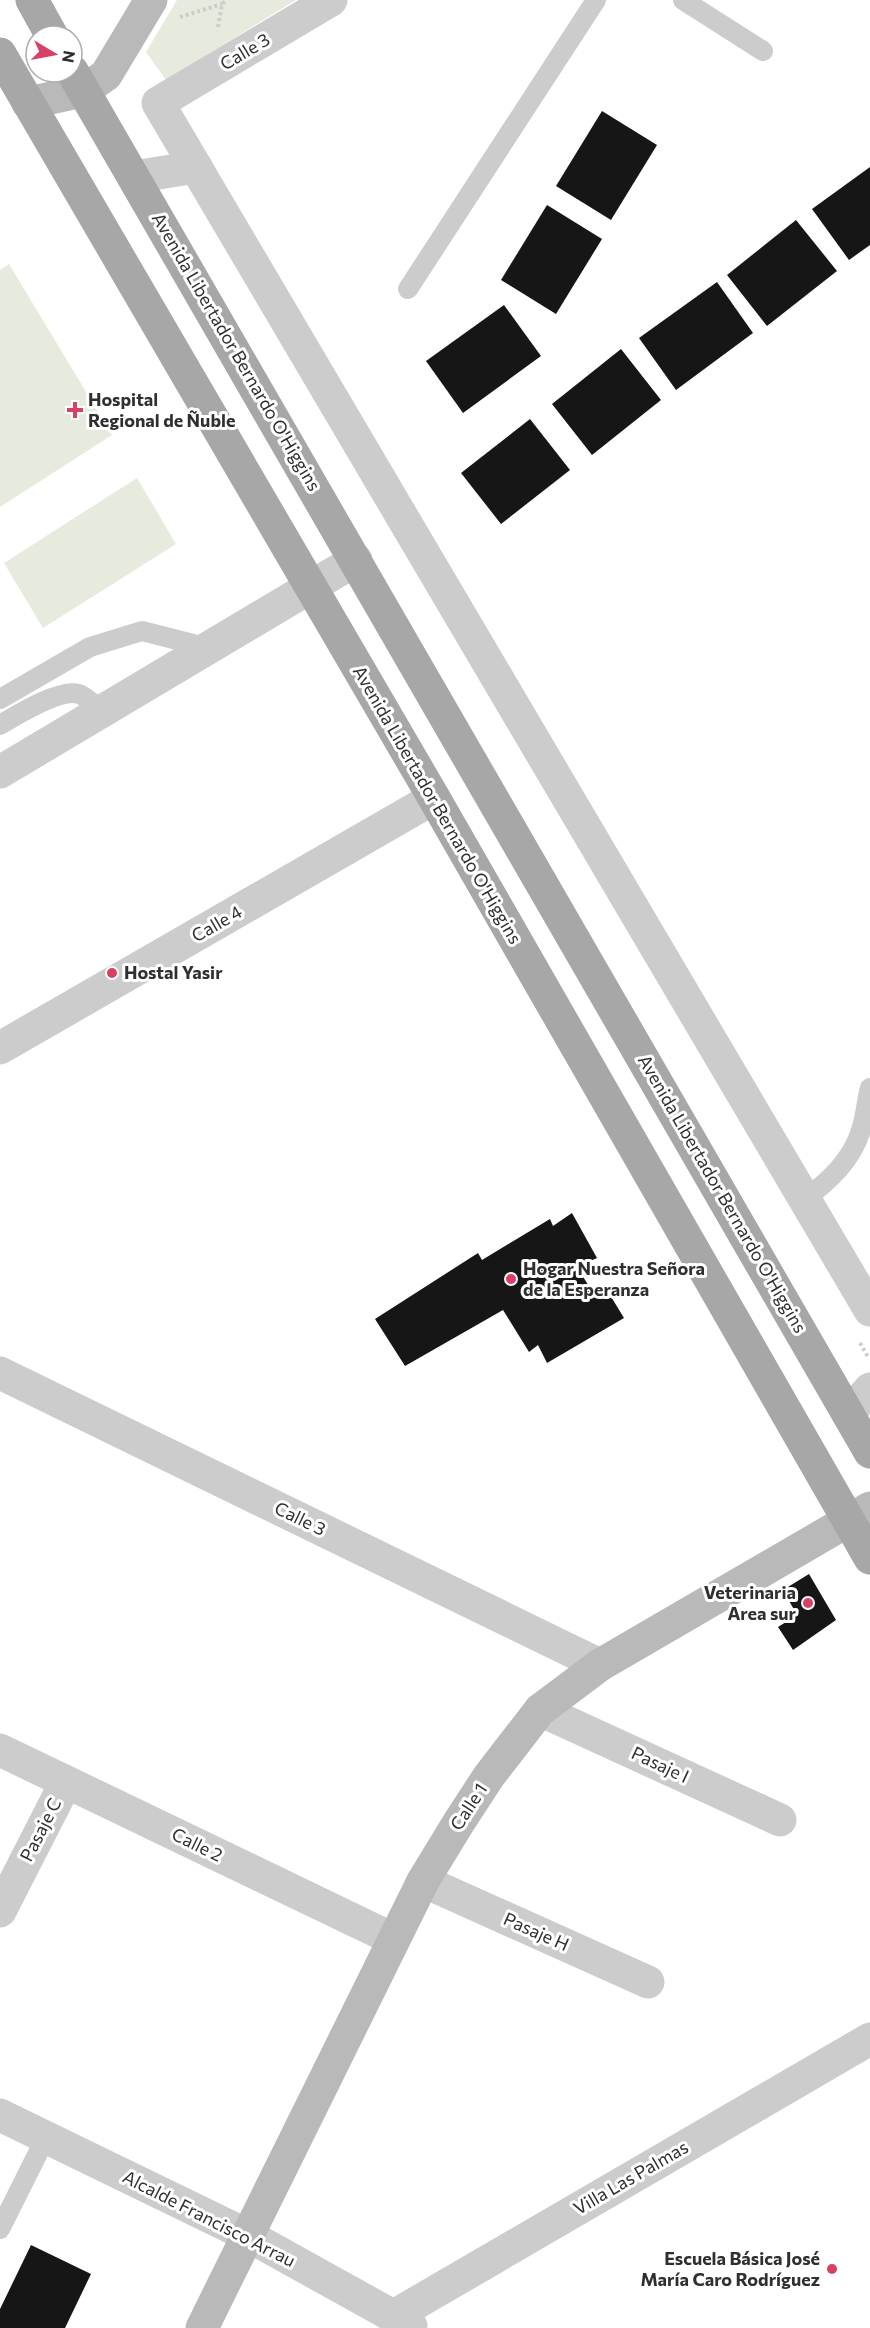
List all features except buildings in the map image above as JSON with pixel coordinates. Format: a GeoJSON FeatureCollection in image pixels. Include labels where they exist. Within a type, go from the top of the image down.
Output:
{"type":"FeatureCollection","features":[{"type":"Feature","properties":{"kind":"main road"},"geometry":{"type":"LineString","coordinates":[[32,0],[45,24]]}},
{"type":"Feature","properties":{"kind":"main road","name":"Avenida Libertador Bernardo O'Higgins"},"geometry":{"type":"LineString","coordinates":[[0,54],[310,588],[859,1514],[870,1558]]}},
{"type":"Feature","properties":{"kind":"main road","name":"Avenida Libertador Bernardo O'Higgins"},"geometry":{"type":"LineString","coordinates":[[80,84],[870,1452]]}},
{"type":"Feature","properties":{"kind":"street","name":"Calle 3"},"geometry":{"type":"LineString","coordinates":[[196,167],[158,103],[331,0]]}},
{"type":"Feature","properties":{"kind":"street"},"geometry":{"type":"LineString","coordinates":[[84,80],[106,75],[162,10]]}},
{"type":"Feature","properties":{"kind":"street"},"geometry":{"type":"LineString","coordinates":[[28,102],[71,84]]}},
{"type":"Feature","properties":{"kind":"street"},"geometry":{"type":"LineString","coordinates":[[134,177],[196,167],[870,1310]]}},
{"type":"Feature","properties":{"kind":"street"},"geometry":{"type":"LineString","coordinates":[[0,772],[356,560]]}},
{"type":"Feature","properties":{"kind":"street","name":"Calle 4"},"geometry":{"type":"LineString","coordinates":[[0,1048],[434,798]]}},
{"type":"Feature","properties":{"kind":"street","name":"Calle 3"},"geometry":{"type":"LineString","coordinates":[[0,1373],[600,1665]]}},
{"type":"Feature","properties":{"kind":"street"},"geometry":{"type":"LineString","coordinates":[[848,1414],[870,1389]]}},
{"type":"Feature","properties":{"kind":"street","name":"Calle 1"},"geometry":{"type":"LineString","coordinates":[[202,2328],[423,1881],[483,1785],[540,1710],[600,1665],[859,1514]]}},
{"type":"Feature","properties":{"kind":"street","name":"Pasaje I"},"geometry":{"type":"LineString","coordinates":[[540,1710],[780,1820]]}},
{"type":"Feature","properties":{"kind":"street","name":"Calle 2"},"geometry":{"type":"LineString","coordinates":[[0,1750],[393,1940]]}},
{"type":"Feature","properties":{"kind":"street","name":"Pasaje C"},"geometry":{"type":"LineString","coordinates":[[0,1911],[66,1782]]}},
{"type":"Feature","properties":{"kind":"street","name":"Pasaje H"},"geometry":{"type":"LineString","coordinates":[[423,1881],[648,1982]]}},
{"type":"Feature","properties":{"kind":"street","name":"Villa Las Palmas"},"geometry":{"type":"LineString","coordinates":[[404,2322],[870,2039]]}},
{"type":"Feature","properties":{"kind":"street","name":"Alcalde Francisco Arrau"},"geometry":{"type":"LineString","coordinates":[[0,2115],[247,2235],[404,2322]]}},
{"type":"Feature","properties":{"kind":"lane"},"geometry":{"type":"LineString","coordinates":[[408,290],[596,0]]}},
{"type":"Feature","properties":{"kind":"lane"},"geometry":{"type":"LineString","coordinates":[[683,0],[763,51]]}},
{"type":"Feature","properties":{"kind":"lane"},"geometry":{"type":"LineString","coordinates":[[0,699],[90,647],[142,631],[209,648]]}},
{"type":"Feature","properties":{"kind":"lane"},"geometry":{"type":"LineString","coordinates":[[0,725],[22,712],[63,695],[80,694],[103,711]]}},
{"type":"Feature","properties":{"kind":"lane"},"geometry":{"type":"LineString","coordinates":[[805,1199],[839,1170],[852,1152],[861,1131],[870,1088]]}},
{"type":"Feature","properties":{"kind":"lane"},"geometry":{"type":"LineString","coordinates":[[0,2229],[46,2138]]}},
{"type":"Feature","properties":{"kind":"path"},"geometry":{"type":"LineString","coordinates":[[162,10],[222,4]]}},
{"type":"Feature","properties":{"kind":"shaded area"},"geometry":{"type":"Polygon","coordinates":[[[177,0],[296,0],[166,80],[146,52],[177,0]]]}},
{"type":"Feature","properties":{"kind":"shaded area"},"geometry":{"type":"Polygon","coordinates":[[[9,264],[112,435],[0,507],[0,270],[9,264]]]}},
{"type":"Feature","properties":{"kind":"shaded area"},"geometry":{"type":"Polygon","coordinates":[[[137,478],[176,544],[43,628],[4,563],[137,478]]]}},
{"type":"Feature","properties":{"kind":"place","name":"Hospital Regional de Ñuble"},"geometry":{"type":"Point","coordinates":[75,410]}},
{"type":"Feature","properties":{"kind":"place","name":"Hostal Yasir"},"geometry":{"type":"Point","coordinates":[112,973]}},
{"type":"Feature","properties":{"kind":"place","name":"Hogar Nuestra Señora de la Esperanza"},"geometry":{"type":"Point","coordinates":[511,1279]}},
{"type":"Feature","properties":{"kind":"place","name":"Veterinaria Area sur"},"geometry":{"type":"Point","coordinates":[808,1603]}},
{"type":"Feature","properties":{"kind":"place","name":"Escuela Básica José María Caro Rodríguez"},"geometry":{"type":"Point","coordinates":[832,2269]}}]}
